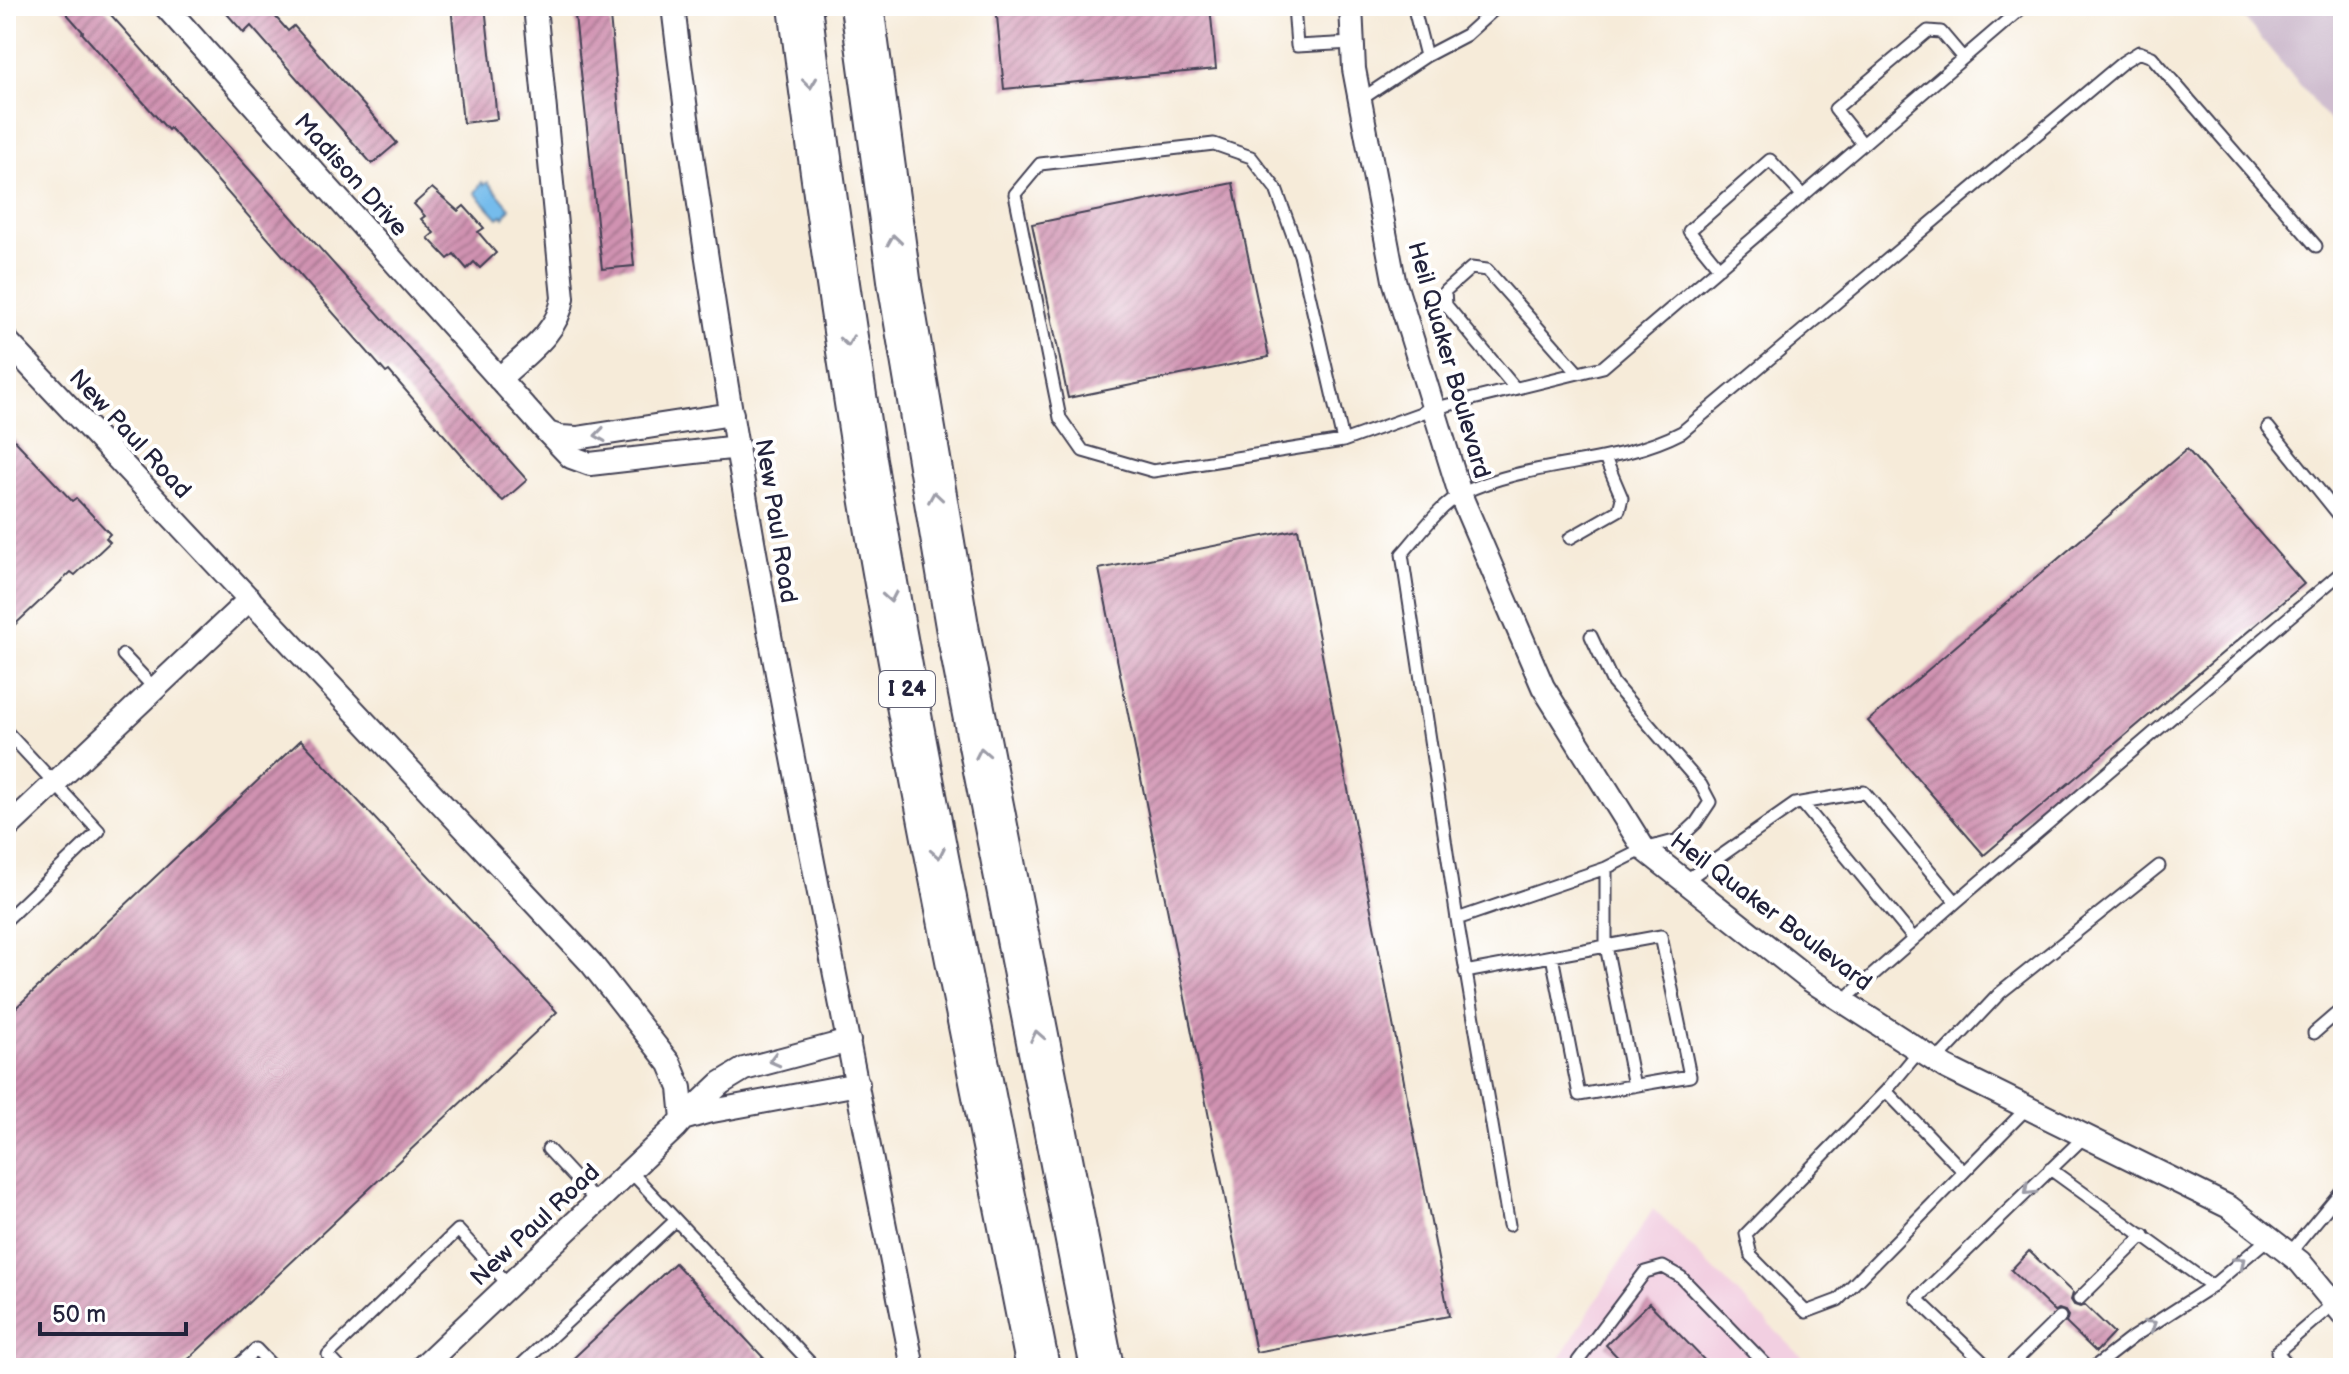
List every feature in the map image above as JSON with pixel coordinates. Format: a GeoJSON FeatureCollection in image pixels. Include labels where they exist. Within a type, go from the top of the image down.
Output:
{"type":"FeatureCollection","features":[{"type":"Feature","properties":{"kind":"highway","name":"I 24"},"geometry":{"type":"LineString","coordinates":[[800,6],[820,163],[866,462],[914,730],[1038,1368]]}},
{"type":"Feature","properties":{"kind":"highway","name":"I 24"},"geometry":{"type":"LineString","coordinates":[[862,6],[900,287],[958,632],[1102,1368]]}},
{"type":"Feature","properties":{"kind":"highway"},"geometry":{"type":"LineString","coordinates":[[1052,1112],[1128,1368]]}},
{"type":"Feature","properties":{"kind":"street","name":"Madison Drive"},"geometry":{"type":"LineString","coordinates":[[165,6],[571,457],[590,464],[738,447]]}},
{"type":"Feature","properties":{"kind":"street"},"geometry":{"type":"LineString","coordinates":[[499,379],[554,325],[563,298],[535,6]]}},
{"type":"Feature","properties":{"kind":"street","name":"New Paul Road"},"geometry":{"type":"LineString","coordinates":[[673,6],[704,238],[768,630],[913,1368]]}},
{"type":"Feature","properties":{"kind":"street","name":"Heil Quaker Boulevard"},"geometry":{"type":"LineString","coordinates":[[1351,6],[1360,100],[1394,280],[1460,494],[1543,687],[1644,849],[1810,980],[1928,1056],[2229,1207],[2300,1262],[2338,1308]]}},
{"type":"Feature","properties":{"kind":"street","name":"New Paul Road"},"geometry":{"type":"LineString","coordinates":[[6,340],[600,974],[670,1064],[680,1088],[683,1119]]}},
{"type":"Feature","properties":{"kind":"street"},"geometry":{"type":"LineString","coordinates":[[548,433],[577,438],[732,414]]}},
{"type":"Feature","properties":{"kind":"street"},"geometry":{"type":"LineString","coordinates":[[649,428],[653,458]]}},
{"type":"Feature","properties":{"kind":"street"},"geometry":{"type":"LineString","coordinates":[[6,829],[250,599]]}},
{"type":"Feature","properties":{"kind":"street","name":"New Paul Road"},"geometry":{"type":"LineString","coordinates":[[421,1368],[721,1083],[744,1069],[849,1041]]}},
{"type":"Feature","properties":{"kind":"street"},"geometry":{"type":"LineString","coordinates":[[683,1119],[858,1084]]}},
{"type":"Feature","properties":{"kind":"lane"},"geometry":{"type":"LineString","coordinates":[[1294,6],[1297,46],[1353,43]]}},
{"type":"Feature","properties":{"kind":"lane"},"geometry":{"type":"LineString","coordinates":[[1418,6],[1414,9],[1426,56]]}},
{"type":"Feature","properties":{"kind":"lane"},"geometry":{"type":"LineString","coordinates":[[1360,100],[1426,56],[1466,35],[1498,6]]}},
{"type":"Feature","properties":{"kind":"lane"},"geometry":{"type":"LineString","coordinates":[[1343,441],[1300,255],[1276,189],[1251,157],[1214,144],[1040,164],[1015,194],[1060,418],[1083,451],[1153,471],[1343,441],[1432,409],[1603,367],[2024,6]]}},
{"type":"Feature","properties":{"kind":"lane"},"geometry":{"type":"LineString","coordinates":[[1862,143],[1835,109],[1928,31],[1941,32],[1963,58]]}},
{"type":"Feature","properties":{"kind":"lane"},"geometry":{"type":"LineString","coordinates":[[1509,1225],[1465,972],[1402,554],[1460,494],[1526,470],[1605,458],[1655,446],[1682,432],[2123,62],[2139,52],[2152,57],[2316,246]]}},
{"type":"Feature","properties":{"kind":"lane"},"geometry":{"type":"LineString","coordinates":[[1719,268],[1689,231],[1770,160],[1802,195]]}},
{"type":"Feature","properties":{"kind":"lane"},"geometry":{"type":"LineString","coordinates":[[1515,388],[1446,305],[1445,291],[1471,268],[1487,270],[1578,373]]}},
{"type":"Feature","properties":{"kind":"lane"},"geometry":{"type":"LineString","coordinates":[[2268,427],[2343,520]]}},
{"type":"Feature","properties":{"kind":"lane"},"geometry":{"type":"LineString","coordinates":[[1570,538],[1619,510],[1622,498],[1605,458]]}},
{"type":"Feature","properties":{"kind":"lane"},"geometry":{"type":"LineString","coordinates":[[1843,1001],[2343,571]]}},
{"type":"Feature","properties":{"kind":"lane"},"geometry":{"type":"LineString","coordinates":[[1457,919],[1606,868],[1644,849],[1678,840],[1696,823],[1710,802],[1701,785],[1613,683],[1591,636]]}},
{"type":"Feature","properties":{"kind":"lane"},"geometry":{"type":"LineString","coordinates":[[123,655],[155,689]]}},
{"type":"Feature","properties":{"kind":"lane"},"geometry":{"type":"LineString","coordinates":[[6,731],[99,831],[6,920]]}},
{"type":"Feature","properties":{"kind":"lane"},"geometry":{"type":"LineString","coordinates":[[1685,881],[1795,804],[1864,792],[1956,902]]}},
{"type":"Feature","properties":{"kind":"lane"},"geometry":{"type":"LineString","coordinates":[[1802,803],[1914,939]]}},
{"type":"Feature","properties":{"kind":"lane"},"geometry":{"type":"LineString","coordinates":[[2028,1107],[1838,1300],[1806,1312],[1751,1256],[1746,1234],[1886,1091],[2000,993],[2159,866]]}},
{"type":"Feature","properties":{"kind":"lane"},"geometry":{"type":"LineString","coordinates":[[1606,868],[1606,946],[1634,1086]]}},
{"type":"Feature","properties":{"kind":"lane"},"geometry":{"type":"LineString","coordinates":[[1465,972],[1606,946],[1661,936],[1690,1076],[1579,1095],[1552,956]]}},
{"type":"Feature","properties":{"kind":"lane"},"geometry":{"type":"LineString","coordinates":[[2314,1033],[2343,1008]]}},
{"type":"Feature","properties":{"kind":"lane"},"geometry":{"type":"LineString","coordinates":[[1886,1091],[1964,1172]]}},
{"type":"Feature","properties":{"kind":"lane"},"geometry":{"type":"LineString","coordinates":[[1989,1368],[1917,1299],[2085,1136]]}},
{"type":"Feature","properties":{"kind":"lane"},"geometry":{"type":"LineString","coordinates":[[548,1149],[597,1202]]}},
{"type":"Feature","properties":{"kind":"lane"},"geometry":{"type":"LineString","coordinates":[[2050,1169],[2212,1286]]}},
{"type":"Feature","properties":{"kind":"lane"},"geometry":{"type":"LineString","coordinates":[[630,1171],[815,1368]]}},
{"type":"Feature","properties":{"kind":"lane"},"geometry":{"type":"LineString","coordinates":[[2289,1254],[2343,1189]]}},
{"type":"Feature","properties":{"kind":"lane"},"geometry":{"type":"LineString","coordinates":[[518,1368],[676,1220]]}},
{"type":"Feature","properties":{"kind":"lane"},"geometry":{"type":"LineString","coordinates":[[340,1368],[328,1355],[458,1230],[509,1285]]}},
{"type":"Feature","properties":{"kind":"lane"},"geometry":{"type":"LineString","coordinates":[[2079,1299],[2144,1235]]}},
{"type":"Feature","properties":{"kind":"lane"},"geometry":{"type":"LineString","coordinates":[[2093,1368],[2133,1337],[2212,1286],[2269,1238]]}},
{"type":"Feature","properties":{"kind":"lane"},"geometry":{"type":"LineString","coordinates":[[1580,1368],[1578,1361],[1645,1272],[1663,1267],[1681,1277],[1769,1368]]}},
{"type":"Feature","properties":{"kind":"lane"},"geometry":{"type":"LineString","coordinates":[[2291,1368],[2277,1352],[2338,1308]]}},
{"type":"Feature","properties":{"kind":"lane"},"geometry":{"type":"LineString","coordinates":[[2008,1368],[2060,1317]]}},
{"type":"Feature","properties":{"kind":"lane"},"geometry":{"type":"LineString","coordinates":[[235,1368],[256,1349],[274,1368]]}},
{"type":"Feature","properties":{"kind":"shaded area"},"geometry":{"type":"Polygon","coordinates":[[[2234,6],[2343,6],[2343,137],[2234,6]]]}},
{"type":"Feature","properties":{"kind":"shaded area"},"geometry":{"type":"Polygon","coordinates":[[[1653,1209],[1813,1368],[1554,1368],[1653,1209]]]}},
{"type":"Feature","properties":{"kind":"water"},"geometry":{"type":"Polygon","coordinates":[[[482,182],[484,185],[488,182],[510,208],[504,218],[502,215],[498,218],[475,193],[482,182]]]}},
{"type":"Feature","properties":{"kind":"building"},"geometry":{"type":"Polygon","coordinates":[[[60,6],[103,6],[527,480],[503,501],[494,493],[389,371],[386,373],[60,6]]]}},
{"type":"Feature","properties":{"kind":"building"},"geometry":{"type":"Polygon","coordinates":[[[220,6],[266,6],[288,31],[294,26],[397,143],[372,164],[251,26],[244,33],[220,6]]]}},
{"type":"Feature","properties":{"kind":"building"},"geometry":{"type":"Polygon","coordinates":[[[451,6],[485,6],[497,119],[463,123],[451,6]]]}},
{"type":"Feature","properties":{"kind":"building"},"geometry":{"type":"Polygon","coordinates":[[[574,6],[609,6],[634,266],[602,269],[574,6]]]}},
{"type":"Feature","properties":{"kind":"building"},"geometry":{"type":"Polygon","coordinates":[[[996,6],[1210,6],[1216,69],[1004,89],[996,6]]]}},
{"type":"Feature","properties":{"kind":"building"},"geometry":{"type":"Polygon","coordinates":[[[1233,183],[1269,357],[1068,398],[1032,224],[1233,183]]]}},
{"type":"Feature","properties":{"kind":"building"},"geometry":{"type":"Polygon","coordinates":[[[432,188],[458,211],[464,206],[484,228],[478,232],[496,253],[480,268],[474,262],[467,269],[454,254],[448,259],[428,238],[434,233],[421,219],[425,216],[414,204],[432,188]]]}},
{"type":"Feature","properties":{"kind":"building"},"geometry":{"type":"Polygon","coordinates":[[[6,431],[72,501],[76,498],[110,534],[106,538],[110,542],[75,575],[71,572],[6,633],[6,431]]]}},
{"type":"Feature","properties":{"kind":"building"},"geometry":{"type":"Polygon","coordinates":[[[2187,449],[2304,584],[1984,855],[1868,721],[2187,449]]]}},
{"type":"Feature","properties":{"kind":"building"},"geometry":{"type":"Polygon","coordinates":[[[1298,529],[1449,1316],[1256,1352],[1099,569],[1298,529]]]}},
{"type":"Feature","properties":{"kind":"building"},"geometry":{"type":"Polygon","coordinates":[[[301,740],[557,1012],[179,1368],[6,1368],[6,1017],[301,740]]]}},
{"type":"Feature","properties":{"kind":"building"},"geometry":{"type":"Polygon","coordinates":[[[2029,1251],[2073,1293],[2071,1300],[2074,1305],[2085,1305],[2114,1333],[2096,1352],[2066,1323],[2068,1316],[2065,1311],[2054,1311],[2011,1270],[2029,1251]]]}},
{"type":"Feature","properties":{"kind":"building"},"geometry":{"type":"Polygon","coordinates":[[[675,1263],[773,1368],[563,1368],[675,1263]]]}},
{"type":"Feature","properties":{"kind":"building"},"geometry":{"type":"Polygon","coordinates":[[[1649,1303],[1712,1368],[1628,1368],[1606,1345],[1649,1303]]]}}]}
